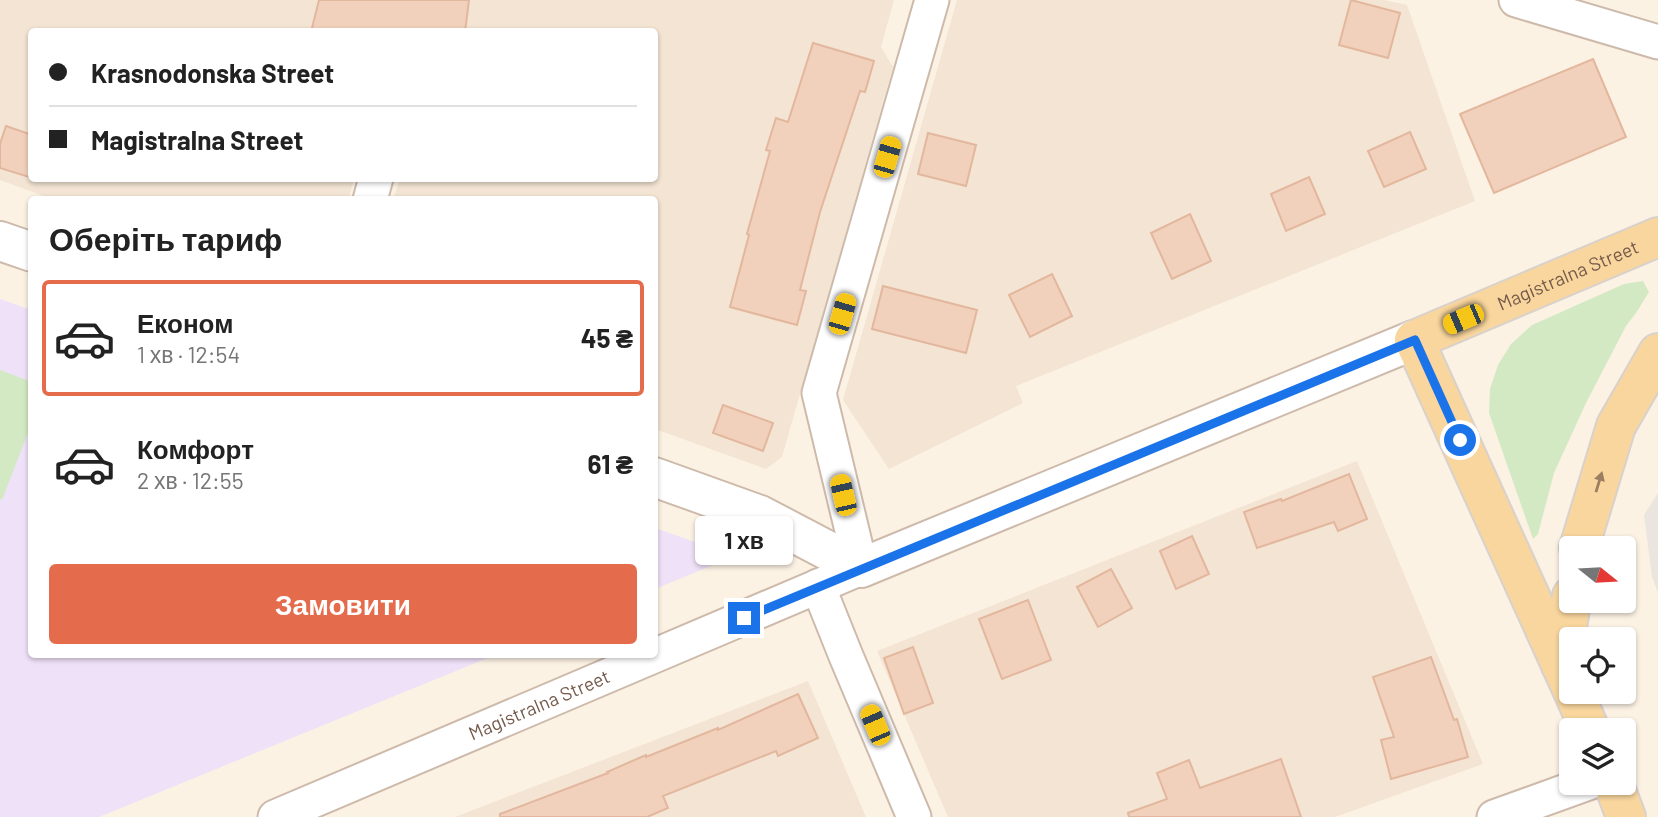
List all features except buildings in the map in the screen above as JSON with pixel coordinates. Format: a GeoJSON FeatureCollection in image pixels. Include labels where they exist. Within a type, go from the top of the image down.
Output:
{"type":"FeatureCollection","features":[{"type":"Feature","properties":{"kind":"main road","name":"Magistralna Street"},"geometry":{"type":"LineString","coordinates":[[1415,340],[1658,237]]}},
{"type":"Feature","properties":{"kind":"main road"},"geometry":{"type":"LineString","coordinates":[[1415,340],[1559,662]]}},
{"type":"Feature","properties":{"kind":"main road"},"geometry":{"type":"LineString","coordinates":[[1583,536],[1616,426],[1658,353]]}},
{"type":"Feature","properties":{"kind":"main road"},"geometry":{"type":"LineString","coordinates":[[1618,795],[1626,817]]}},
{"type":"Feature","properties":{"kind":"street"},"geometry":{"type":"LineString","coordinates":[[861,568],[819,393],[932,0]]}},
{"type":"Feature","properties":{"kind":"street"},"geometry":{"type":"LineString","coordinates":[[1516,0],[1658,42]]}},
{"type":"Feature","properties":{"kind":"street"},"geometry":{"type":"LineString","coordinates":[[0,241],[28,251]]}},
{"type":"Feature","properties":{"kind":"street","name":"Magistralna Street"},"geometry":{"type":"LineString","coordinates":[[658,654],[1415,340]]}},
{"type":"Feature","properties":{"kind":"street"},"geometry":{"type":"LineString","coordinates":[[658,478],[760,515],[861,568]]}},
{"type":"Feature","properties":{"kind":"street"},"geometry":{"type":"LineString","coordinates":[[818,586],[915,817]]}},
{"type":"Feature","properties":{"kind":"street","name":"Magistralna Street"},"geometry":{"type":"LineString","coordinates":[[275,817],[649,658]]}},
{"type":"Feature","properties":{"kind":"street"},"geometry":{"type":"LineString","coordinates":[[1494,817],[1559,794]]}},
{"type":"Feature","properties":{"kind":"shaded area"},"geometry":{"type":"Polygon","coordinates":[[[0,0],[894,0],[881,47],[893,67],[782,457],[766,469],[658,430],[658,196],[394,196],[399,182],[658,182],[658,28],[28,28],[28,182],[353,182],[349,196],[44,196],[0,180],[0,0]]]}},
{"type":"Feature","properties":{"kind":"shaded area"},"geometry":{"type":"Polygon","coordinates":[[[957,0],[1384,0],[1407,5],[1475,201],[1016,386],[1023,403],[889,469],[843,400],[957,0]]]}},
{"type":"Feature","properties":{"kind":"shaded area"},"geometry":{"type":"Polygon","coordinates":[[[0,299],[28,309],[28,658],[488,658],[99,817],[0,817],[0,299]]]}},
{"type":"Feature","properties":{"kind":"shaded area"},"geometry":{"type":"Polygon","coordinates":[[[1357,461],[1483,764],[1335,817],[948,817],[877,651],[1357,461]]]}},
{"type":"Feature","properties":{"kind":"shaded area"},"geometry":{"type":"Polygon","coordinates":[[[1658,493],[1658,593],[1652,577],[1644,515],[1658,493]]]}},
{"type":"Feature","properties":{"kind":"shaded area"},"geometry":{"type":"Polygon","coordinates":[[[658,529],[735,556],[658,588],[658,529]]]}},
{"type":"Feature","properties":{"kind":"shaded area"},"geometry":{"type":"Polygon","coordinates":[[[808,681],[866,817],[455,817],[808,681]]]}},
{"type":"Feature","properties":{"kind":"green space"},"geometry":{"type":"Polygon","coordinates":[[[1643,281],[1649,292],[1626,326],[1586,403],[1554,473],[1538,534],[1533,539],[1489,413],[1490,389],[1498,365],[1511,344],[1532,325],[1624,284],[1643,281]]]}},
{"type":"Feature","properties":{"kind":"green space"},"geometry":{"type":"Polygon","coordinates":[[[0,370],[28,380],[28,433],[2,500],[0,370]]]}},
{"type":"Feature","properties":{"kind":"route"},"geometry":{"type":"LineString","coordinates":[[744,618],[1415,340],[1460,440]]}}]}
